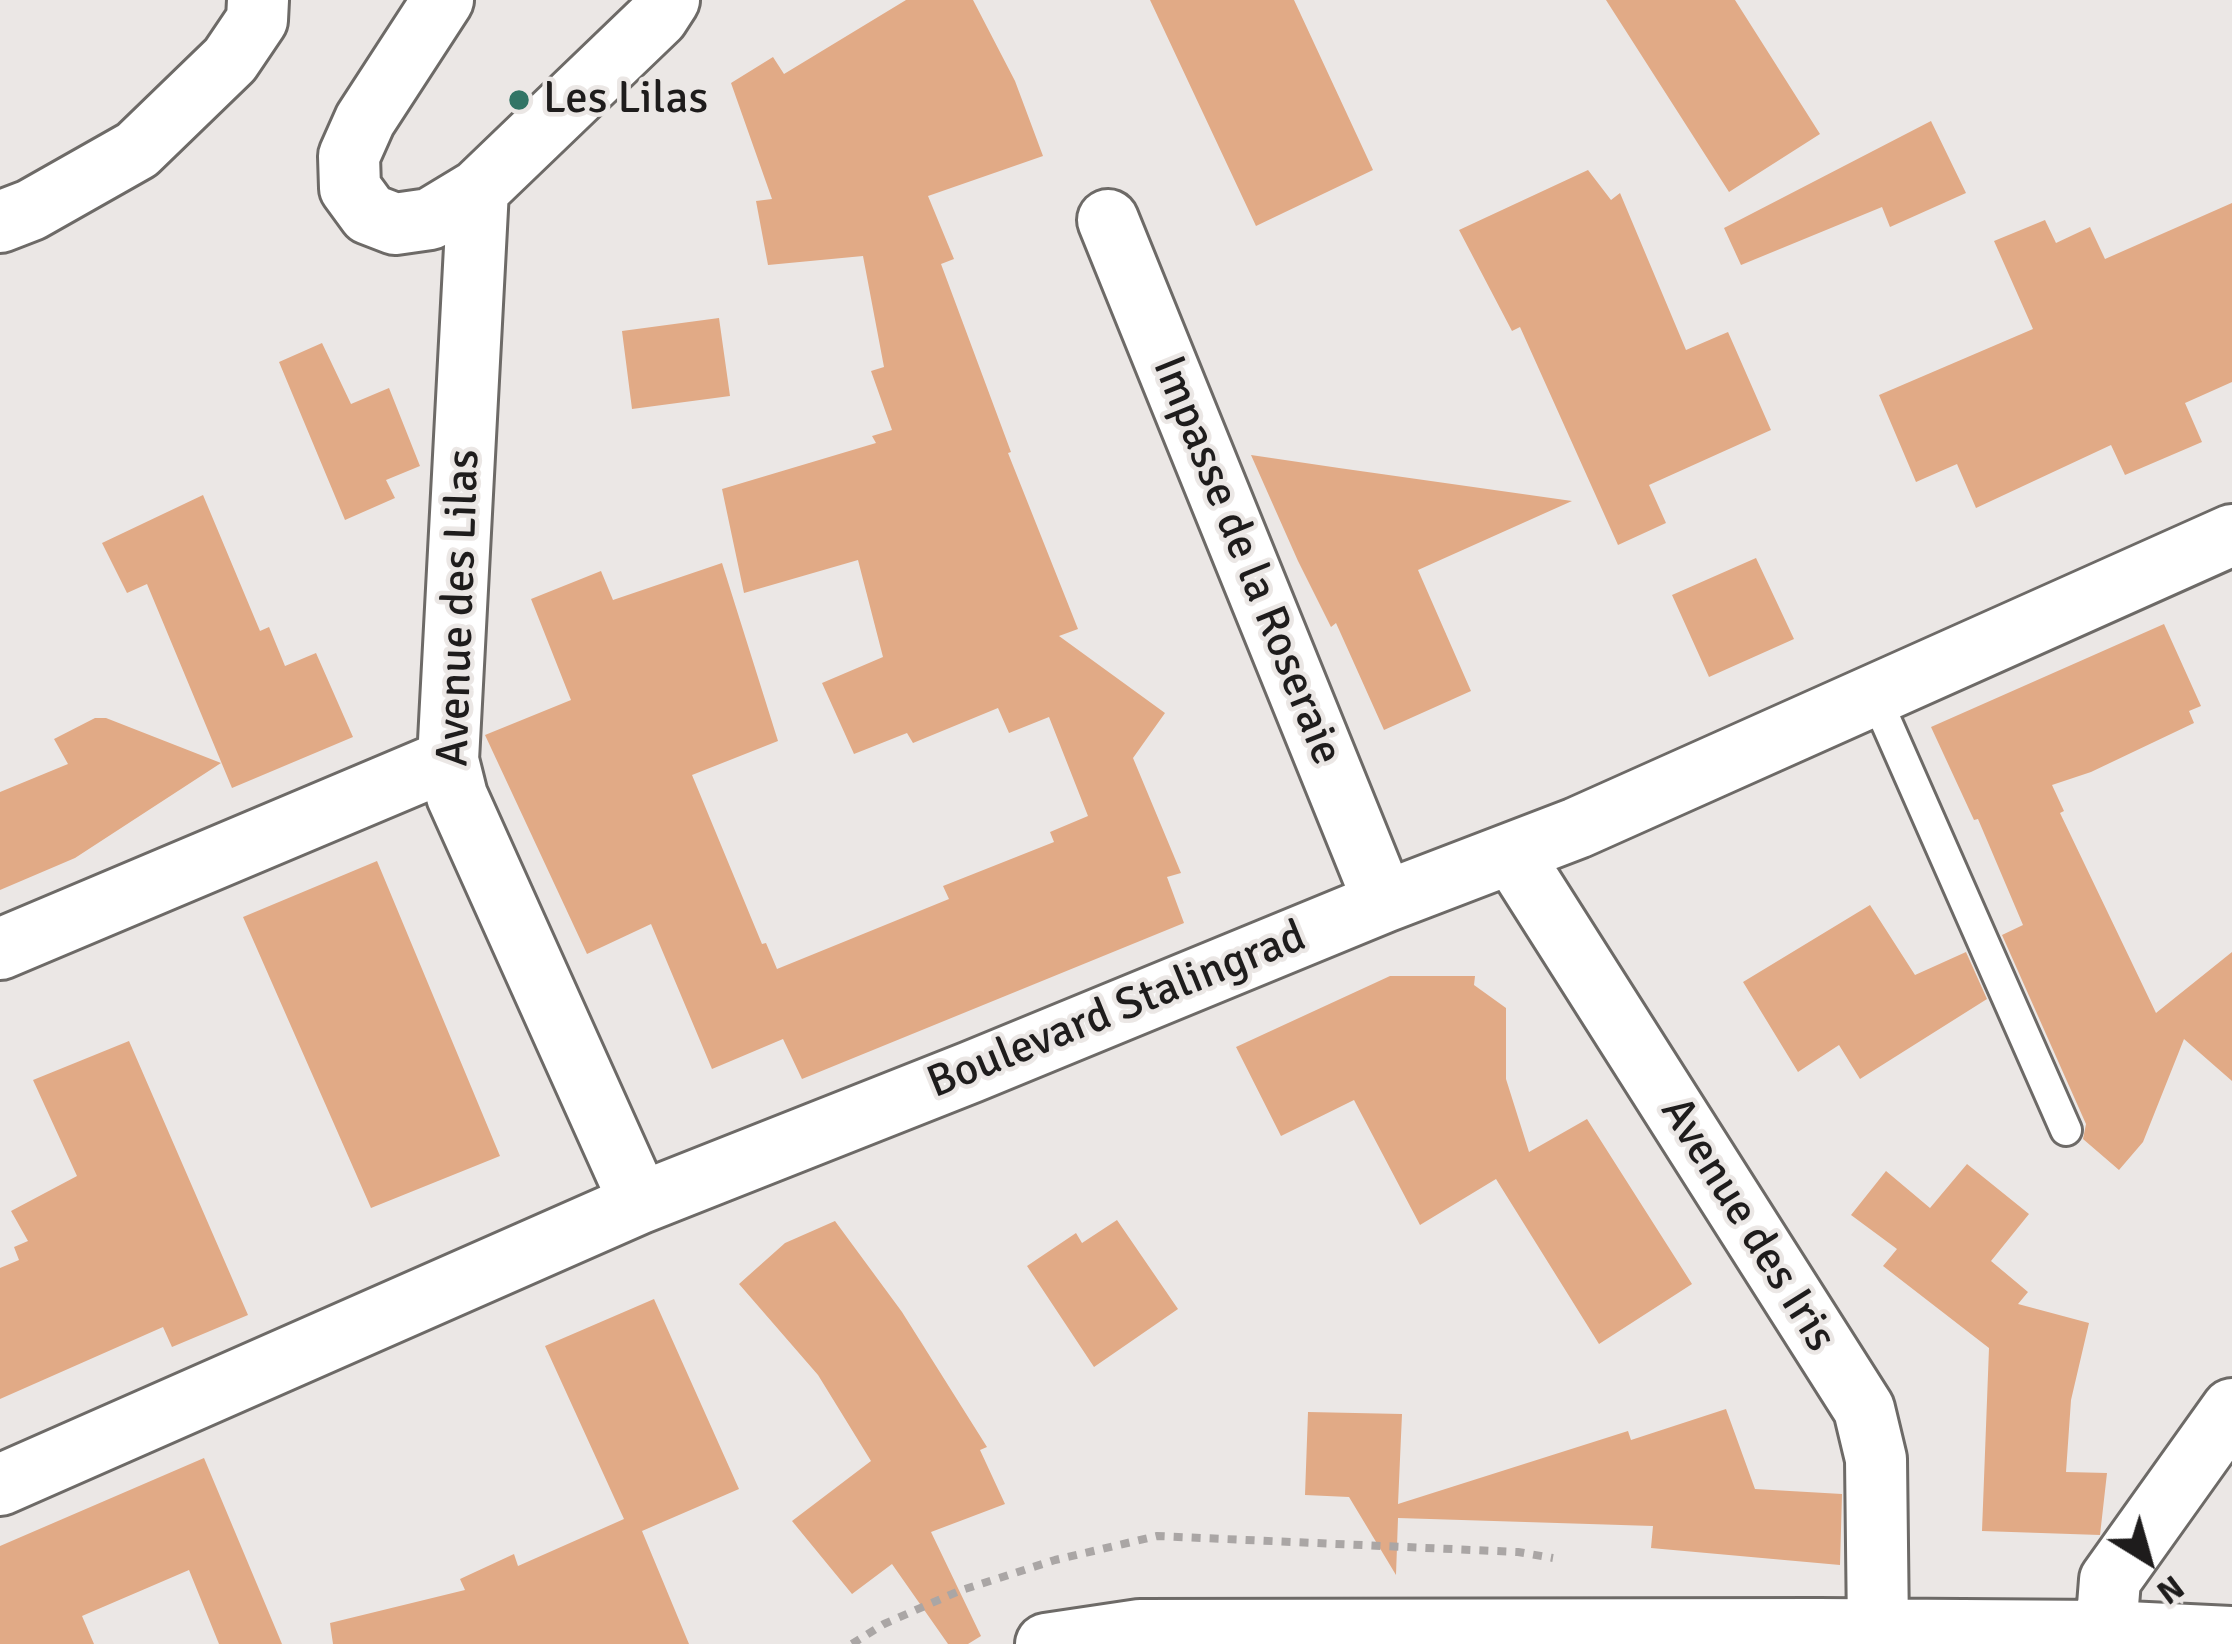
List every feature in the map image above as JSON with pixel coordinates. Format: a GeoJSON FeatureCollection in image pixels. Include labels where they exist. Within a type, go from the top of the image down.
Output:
{"type":"FeatureCollection","features":[{"type":"Feature","properties":{"kind":"street"},"geometry":{"type":"LineString","coordinates":[[0,222],[31,210],[137,150],[230,60],[257,20],[259,0]]}},
{"type":"Feature","properties":{"kind":"street"},"geometry":{"type":"LineString","coordinates":[[443,0],[365,120],[349,156],[350,188],[369,214],[395,224],[430,219],[478,190],[658,17],[669,0]]}},
{"type":"Feature","properties":{"kind":"street","name":"Avenue des Lilas"},"geometry":{"type":"LineString","coordinates":[[478,190],[448,760],[457,796],[640,1203]]}},
{"type":"Feature","properties":{"kind":"street","name":"Impasse de la Roseraie"},"geometry":{"type":"LineString","coordinates":[[1108,220],[1384,902]]}},
{"type":"Feature","properties":{"kind":"street","name":"Boulevard Stalingrad"},"geometry":{"type":"LineString","coordinates":[[0,1484],[640,1203],[1577,828],[2232,535]]}},
{"type":"Feature","properties":{"kind":"street"},"geometry":{"type":"LineString","coordinates":[[0,949],[448,760]]}},
{"type":"Feature","properties":{"kind":"street","name":"Avenue des Iris"},"geometry":{"type":"LineString","coordinates":[[1512,854],[1864,1409],[1876,1459],[1878,1630]]}},
{"type":"Feature","properties":{"kind":"street"},"geometry":{"type":"LineString","coordinates":[[2106,1631],[2110,1580],[2232,1409]]}},
{"type":"Feature","properties":{"kind":"street"},"geometry":{"type":"LineString","coordinates":[[1046,1644],[1141,1630],[1878,1630],[2021,1639],[2106,1631],[2232,1637]]}},
{"type":"Feature","properties":{"kind":"lane"},"geometry":{"type":"LineString","coordinates":[[1874,692],[2066,1130]]}},
{"type":"Feature","properties":{"kind":"building"},"geometry":{"type":"Polygon","coordinates":[[[906,0],[973,0],[1015,81],[1043,156],[928,196],[954,259],[941,264],[1008,453],[1078,629],[1059,636],[1165,713],[1133,758],[1181,873],[1167,877],[1184,923],[802,1079],[783,1039],[712,1069],[651,924],[587,954],[485,735],[571,700],[531,599],[601,571],[613,600],[722,563],[778,741],[692,775],[762,944],[766,943],[777,969],[949,899],[943,886],[1054,842],[1050,832],[1088,816],[1049,717],[1009,733],[998,708],[913,743],[907,733],[854,754],[822,683],[883,657],[858,560],[744,593],[722,489],[876,443],[872,436],[892,430],[871,371],[884,367],[863,256],[768,265],[756,201],[772,199],[731,83],[773,57],[784,74],[906,0]]]}},
{"type":"Feature","properties":{"kind":"building"},"geometry":{"type":"Polygon","coordinates":[[[1150,0],[1294,0],[1373,170],[1256,226],[1150,0]]]}},
{"type":"Feature","properties":{"kind":"building"},"geometry":{"type":"Polygon","coordinates":[[[1606,0],[1735,0],[1820,134],[1729,192],[1606,0]]]}},
{"type":"Feature","properties":{"kind":"building"},"geometry":{"type":"Polygon","coordinates":[[[1931,121],[1966,193],[1890,227],[1882,207],[1741,265],[1724,228],[1931,121]]]}},
{"type":"Feature","properties":{"kind":"building"},"geometry":{"type":"Polygon","coordinates":[[[1588,170],[1611,200],[1620,193],[1686,350],[1728,332],[1771,430],[1649,485],[1666,523],[1618,545],[1520,327],[1512,331],[1459,230],[1588,170]]]}},
{"type":"Feature","properties":{"kind":"building"},"geometry":{"type":"Polygon","coordinates":[[[2232,203],[2232,382],[2185,403],[2202,442],[2125,475],[2111,445],[1976,508],[1957,464],[1916,482],[1879,395],[2033,329],[1994,241],[2045,220],[2056,243],[2090,227],[2105,259],[2232,203]]]}},
{"type":"Feature","properties":{"kind":"building"},"geometry":{"type":"Polygon","coordinates":[[[719,318],[730,396],[632,409],[622,331],[719,318]]]}},
{"type":"Feature","properties":{"kind":"building"},"geometry":{"type":"Polygon","coordinates":[[[322,343],[351,404],[389,388],[420,466],[386,480],[395,498],[345,520],[279,362],[322,343]]]}},
{"type":"Feature","properties":{"kind":"building"},"geometry":{"type":"Polygon","coordinates":[[[1251,455],[1572,501],[1418,570],[1471,691],[1384,730],[1336,623],[1331,627],[1298,561],[1251,455]]]}},
{"type":"Feature","properties":{"kind":"building"},"geometry":{"type":"Polygon","coordinates":[[[203,495],[260,631],[269,627],[285,666],[316,653],[353,737],[232,788],[147,584],[127,593],[102,543],[203,495]]]}},
{"type":"Feature","properties":{"kind":"building"},"geometry":{"type":"Polygon","coordinates":[[[1756,558],[1794,639],[1709,677],[1672,595],[1756,558]]]}},
{"type":"Feature","properties":{"kind":"building"},"geometry":{"type":"Polygon","coordinates":[[[2164,624],[2201,706],[2189,711],[2194,723],[2091,772],[2052,785],[2064,811],[2060,813],[2156,1013],[2232,952],[2232,1081],[2184,1039],[2143,1142],[2119,1170],[2083,1139],[2086,1124],[2002,935],[2023,925],[1978,819],[1974,820],[1931,727],[2164,624]]]}},
{"type":"Feature","properties":{"kind":"building"},"geometry":{"type":"Polygon","coordinates":[[[95,718],[106,718],[221,763],[75,858],[0,890],[0,792],[68,764],[54,739],[95,718]]]}},
{"type":"Feature","properties":{"kind":"building"},"geometry":{"type":"Polygon","coordinates":[[[377,861],[500,1156],[371,1208],[243,917],[377,861]]]}},
{"type":"Feature","properties":{"kind":"building"},"geometry":{"type":"Polygon","coordinates":[[[1870,905],[1915,975],[1966,952],[1987,999],[1860,1079],[1839,1045],[1798,1072],[1743,982],[1870,905]]]}},
{"type":"Feature","properties":{"kind":"building"},"geometry":{"type":"Polygon","coordinates":[[[1390,976],[1475,976],[1474,985],[1506,1008],[1506,1079],[1529,1152],[1587,1119],[1692,1284],[1599,1344],[1496,1179],[1420,1225],[1354,1100],[1281,1136],[1236,1047],[1390,976]]]}},
{"type":"Feature","properties":{"kind":"building"},"geometry":{"type":"Polygon","coordinates":[[[129,1041],[248,1315],[172,1347],[163,1327],[0,1399],[0,1268],[19,1260],[14,1247],[28,1241],[11,1211],[77,1176],[33,1080],[129,1041]]]}},
{"type":"Feature","properties":{"kind":"building"},"geometry":{"type":"Polygon","coordinates":[[[1967,1164],[2029,1214],[1991,1261],[2028,1292],[2018,1304],[2089,1323],[2071,1400],[2066,1472],[2107,1473],[2100,1535],[1982,1531],[1989,1348],[1883,1266],[1897,1249],[1851,1215],[1886,1171],[1930,1208],[1967,1164]]]}},
{"type":"Feature","properties":{"kind":"building"},"geometry":{"type":"Polygon","coordinates":[[[1117,1220],[1178,1309],[1094,1367],[1027,1266],[1076,1233],[1082,1243],[1117,1220]]]}},
{"type":"Feature","properties":{"kind":"building"},"geometry":{"type":"Polygon","coordinates":[[[835,1221],[902,1312],[987,1447],[980,1450],[1005,1504],[931,1532],[981,1636],[968,1644],[948,1644],[892,1564],[852,1594],[792,1521],[871,1461],[818,1375],[739,1284],[785,1243],[835,1221]]]}},
{"type":"Feature","properties":{"kind":"building"},"geometry":{"type":"Polygon","coordinates":[[[654,1299],[739,1489],[642,1531],[689,1644],[333,1644],[330,1623],[465,1590],[460,1579],[514,1554],[518,1566],[624,1519],[545,1346],[654,1299]]]}},
{"type":"Feature","properties":{"kind":"building"},"geometry":{"type":"Polygon","coordinates":[[[1726,1409],[1755,1489],[1842,1494],[1840,1565],[1651,1548],[1653,1526],[1398,1518],[1396,1575],[1349,1497],[1305,1495],[1308,1412],[1402,1414],[1398,1504],[1628,1431],[1631,1440],[1726,1409]]]}},
{"type":"Feature","properties":{"kind":"building"},"geometry":{"type":"Polygon","coordinates":[[[204,1458],[282,1644],[219,1644],[189,1570],[82,1616],[94,1644],[0,1644],[0,1546],[204,1458]]]}},
{"type":"Feature","properties":{"kind":"place","name":"Les Lilas"},"geometry":{"type":"Point","coordinates":[519,100]}}]}
